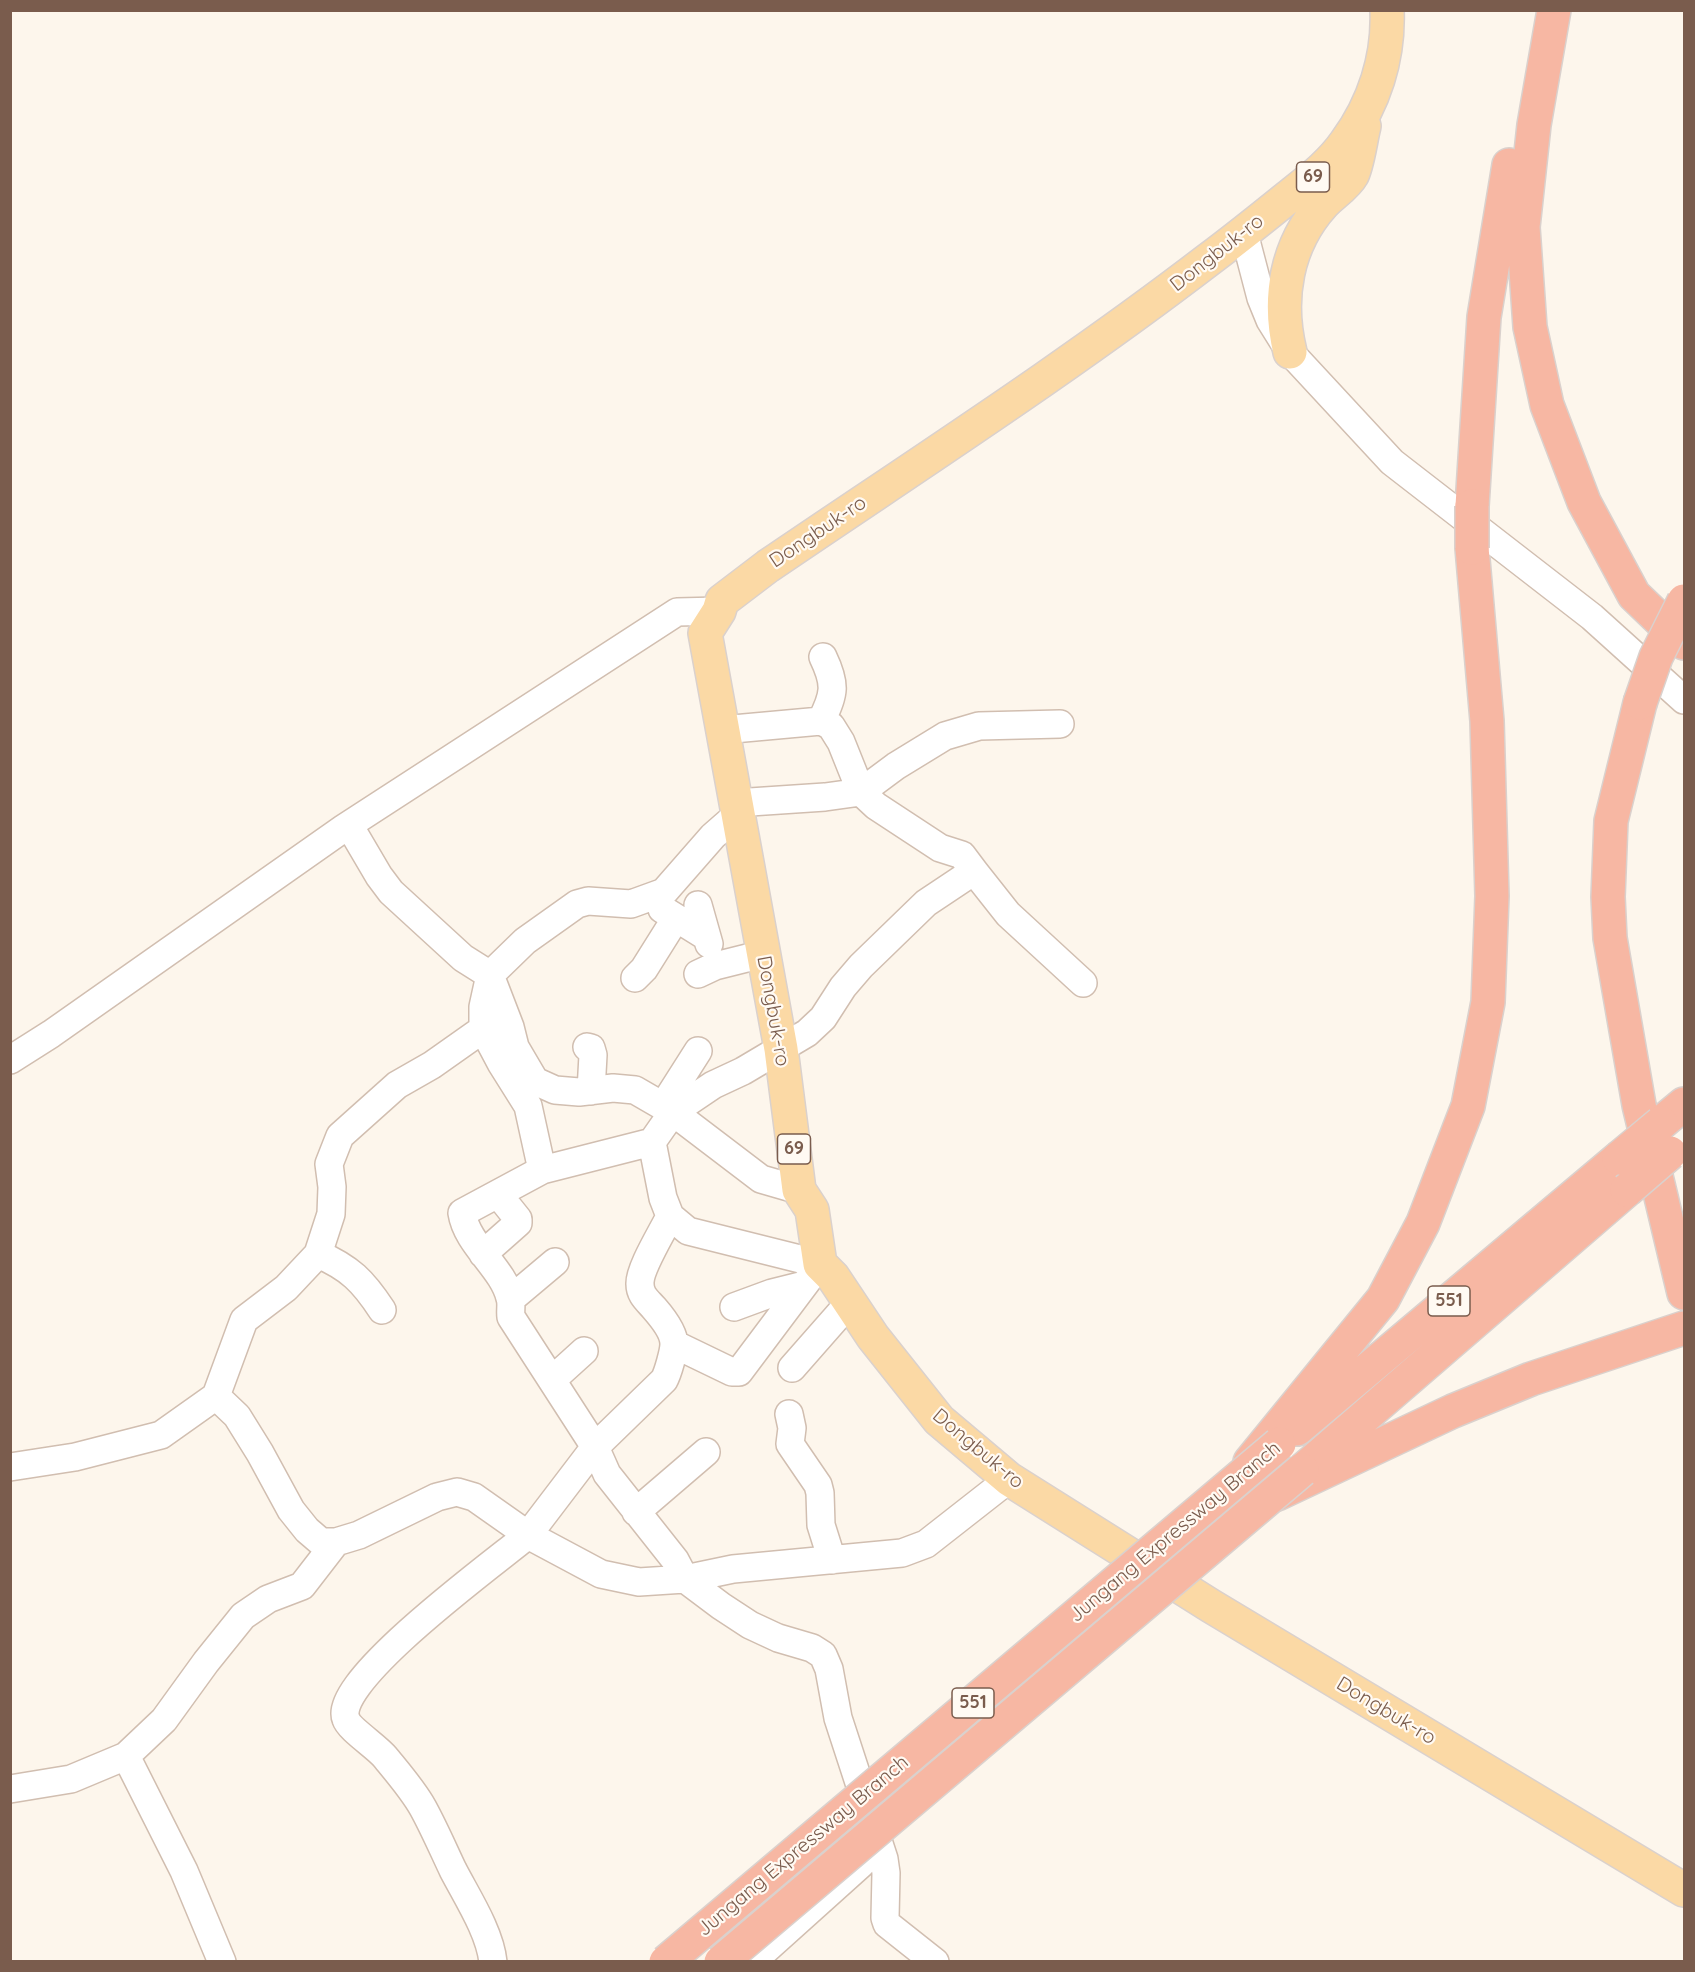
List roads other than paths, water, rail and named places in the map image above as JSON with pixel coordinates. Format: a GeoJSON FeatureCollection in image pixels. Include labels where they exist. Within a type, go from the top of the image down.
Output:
{"type":"FeatureCollection","features":[{"type":"Feature","properties":{"kind":"highway"},"geometry":{"type":"LineString","coordinates":[[1539,10],[1525,123],[1523,227],[1530,327],[1547,405],[1584,502],[1635,595],[1684,644]]}},
{"type":"Feature","properties":{"kind":"highway"},"geometry":{"type":"LineString","coordinates":[[1230,1485],[1383,1299],[1423,1223],[1468,1106],[1488,1002],[1492,896],[1487,721],[1472,548],[1472,506],[1484,317],[1525,123],[1554,10]]}},
{"type":"Feature","properties":{"kind":"highway"},"geometry":{"type":"LineString","coordinates":[[1684,601],[1656,657],[1640,703],[1611,821],[1608,897],[1610,939],[1639,1105],[1684,1293]]}},
{"type":"Feature","properties":{"kind":"highway","name":"Jungang Expressway Branch"},"geometry":{"type":"LineString","coordinates":[[666,1962],[1619,1158],[1675,1130]]}},
{"type":"Feature","properties":{"kind":"highway","name":"Jungang Expressway Branch"},"geometry":{"type":"LineString","coordinates":[[721,1962],[1302,1470],[1627,1190],[1675,1130]]}},
{"type":"Feature","properties":{"kind":"highway"},"geometry":{"type":"LineString","coordinates":[[1270,1497],[1453,1411],[1531,1379],[1684,1328]]}},
{"type":"Feature","properties":{"kind":"main road","name":"Dongbuk-ro"},"geometry":{"type":"LineString","coordinates":[[1387,10],[1386,43],[1382,65],[1368,106],[1358,126],[1331,161],[1244,233],[1137,315],[768,566],[722,601],[719,611],[705,633],[781,1049],[799,1190],[812,1210],[812,1274],[833,1277],[873,1338],[939,1420],[1009,1479],[1210,1606],[1684,1890]]}},
{"type":"Feature","properties":{"kind":"main road"},"geometry":{"type":"LineString","coordinates":[[1290,351],[1283,314],[1284,295],[1292,257],[1310,221],[1322,205],[1353,175],[1368,106]]}},
{"type":"Feature","properties":{"kind":"street"},"geometry":{"type":"LineString","coordinates":[[1244,233],[1261,298],[1270,320],[1290,351],[1392,462],[1592,617],[1684,700]]}},
{"type":"Feature","properties":{"kind":"street"},"geometry":{"type":"LineString","coordinates":[[10,1060],[61,1027],[348,825],[677,612],[719,611]]}},
{"type":"Feature","properties":{"kind":"street"},"geometry":{"type":"LineString","coordinates":[[821,721],[831,701],[833,686],[831,673],[823,657]]}},
{"type":"Feature","properties":{"kind":"street"},"geometry":{"type":"LineString","coordinates":[[722,730],[821,721],[831,726],[841,742],[861,792],[876,806],[940,848],[962,855],[1008,914],[1083,983]]}},
{"type":"Feature","properties":{"kind":"street"},"geometry":{"type":"LineString","coordinates":[[542,1170],[528,1106],[483,1029],[483,1006],[490,975],[525,941],[577,904],[588,901],[631,904],[664,892],[736,809],[861,792],[896,766],[945,736],[979,726],[1060,724]]}},
{"type":"Feature","properties":{"kind":"street"},"geometry":{"type":"LineString","coordinates":[[348,825],[391,892],[463,958],[490,975],[510,1027],[515,1047],[535,1081],[555,1090],[579,1092],[613,1088],[635,1090],[668,1109],[761,1179],[799,1190]]}},
{"type":"Feature","properties":{"kind":"street"},"geometry":{"type":"LineString","coordinates":[[668,1109],[807,1033],[823,1018],[843,987],[861,966],[926,903],[974,871]]}},
{"type":"Feature","properties":{"kind":"street"},"geometry":{"type":"LineString","coordinates":[[652,897],[658,906],[687,912],[707,937],[706,970],[763,954]]}},
{"type":"Feature","properties":{"kind":"street"},"geometry":{"type":"LineString","coordinates":[[635,978],[687,912]]}},
{"type":"Feature","properties":{"kind":"street"},"geometry":{"type":"LineString","coordinates":[[10,1467],[75,1457],[161,1435],[216,1396],[244,1320],[286,1288],[318,1254],[331,1214],[332,1187],[328,1164],[340,1136],[397,1085],[432,1065],[483,1029]]}},
{"type":"Feature","properties":{"kind":"street"},"geometry":{"type":"LineString","coordinates":[[587,1047],[591,1048],[593,1055],[591,1090]]}},
{"type":"Feature","properties":{"kind":"street"},"geometry":{"type":"LineString","coordinates":[[698,1051],[652,1142],[663,1198],[670,1216],[688,1231],[812,1274]]}},
{"type":"Feature","properties":{"kind":"street"},"geometry":{"type":"LineString","coordinates":[[652,1142],[542,1170],[462,1213],[464,1226],[504,1284],[511,1299],[511,1317],[595,1447],[607,1474],[675,1560],[686,1579],[750,1625],[778,1638],[812,1648],[824,1655],[829,1669],[838,1718],[880,1847],[886,1873],[885,1918],[887,1924],[935,1962]]}},
{"type":"Feature","properties":{"kind":"street"},"geometry":{"type":"LineString","coordinates":[[483,1254],[518,1223],[518,1219],[498,1194]]}},
{"type":"Feature","properties":{"kind":"street"},"geometry":{"type":"LineString","coordinates":[[493,1962],[486,1936],[422,1806],[383,1754],[346,1720],[344,1709],[350,1695],[391,1648],[444,1601],[528,1535],[595,1447],[664,1380],[669,1370],[674,1344],[663,1321],[642,1295],[640,1282],[645,1265],[670,1216]]}},
{"type":"Feature","properties":{"kind":"street"},"geometry":{"type":"LineString","coordinates":[[318,1254],[342,1266],[360,1279],[382,1310]]}},
{"type":"Feature","properties":{"kind":"street"},"geometry":{"type":"LineString","coordinates":[[511,1299],[555,1262]]}},
{"type":"Feature","properties":{"kind":"street"},"geometry":{"type":"LineString","coordinates":[[734,1307],[772,1293],[812,1274]]}},
{"type":"Feature","properties":{"kind":"street"},"geometry":{"type":"LineString","coordinates":[[674,1344],[732,1372],[739,1372],[812,1274]]}},
{"type":"Feature","properties":{"kind":"street"},"geometry":{"type":"LineString","coordinates":[[792,1368],[850,1302]]}},
{"type":"Feature","properties":{"kind":"street"},"geometry":{"type":"LineString","coordinates":[[552,1380],[584,1351]]}},
{"type":"Feature","properties":{"kind":"street"},"geometry":{"type":"LineString","coordinates":[[216,1396],[237,1416],[291,1510],[307,1530],[321,1542],[336,1542],[359,1535],[437,1497],[457,1492],[474,1497],[528,1535],[601,1574],[639,1582],[686,1579],[733,1569],[902,1553],[926,1545],[1009,1479]]}},
{"type":"Feature","properties":{"kind":"street"},"geometry":{"type":"LineString","coordinates":[[789,1414],[792,1428],[790,1444],[818,1485],[831,1517],[832,1560]]}},
{"type":"Feature","properties":{"kind":"street"},"geometry":{"type":"LineString","coordinates":[[636,1512],[706,1452]]}},
{"type":"Feature","properties":{"kind":"street"},"geometry":{"type":"LineString","coordinates":[[10,1789],[71,1779],[126,1756],[164,1720],[243,1616],[268,1599],[302,1586],[336,1542]]}},
{"type":"Feature","properties":{"kind":"street"},"geometry":{"type":"LineString","coordinates":[[126,1756],[184,1871],[222,1962]]}},
{"type":"Feature","properties":{"kind":"street"},"geometry":{"type":"LineString","coordinates":[[752,1962],[880,1847]]}}]}
